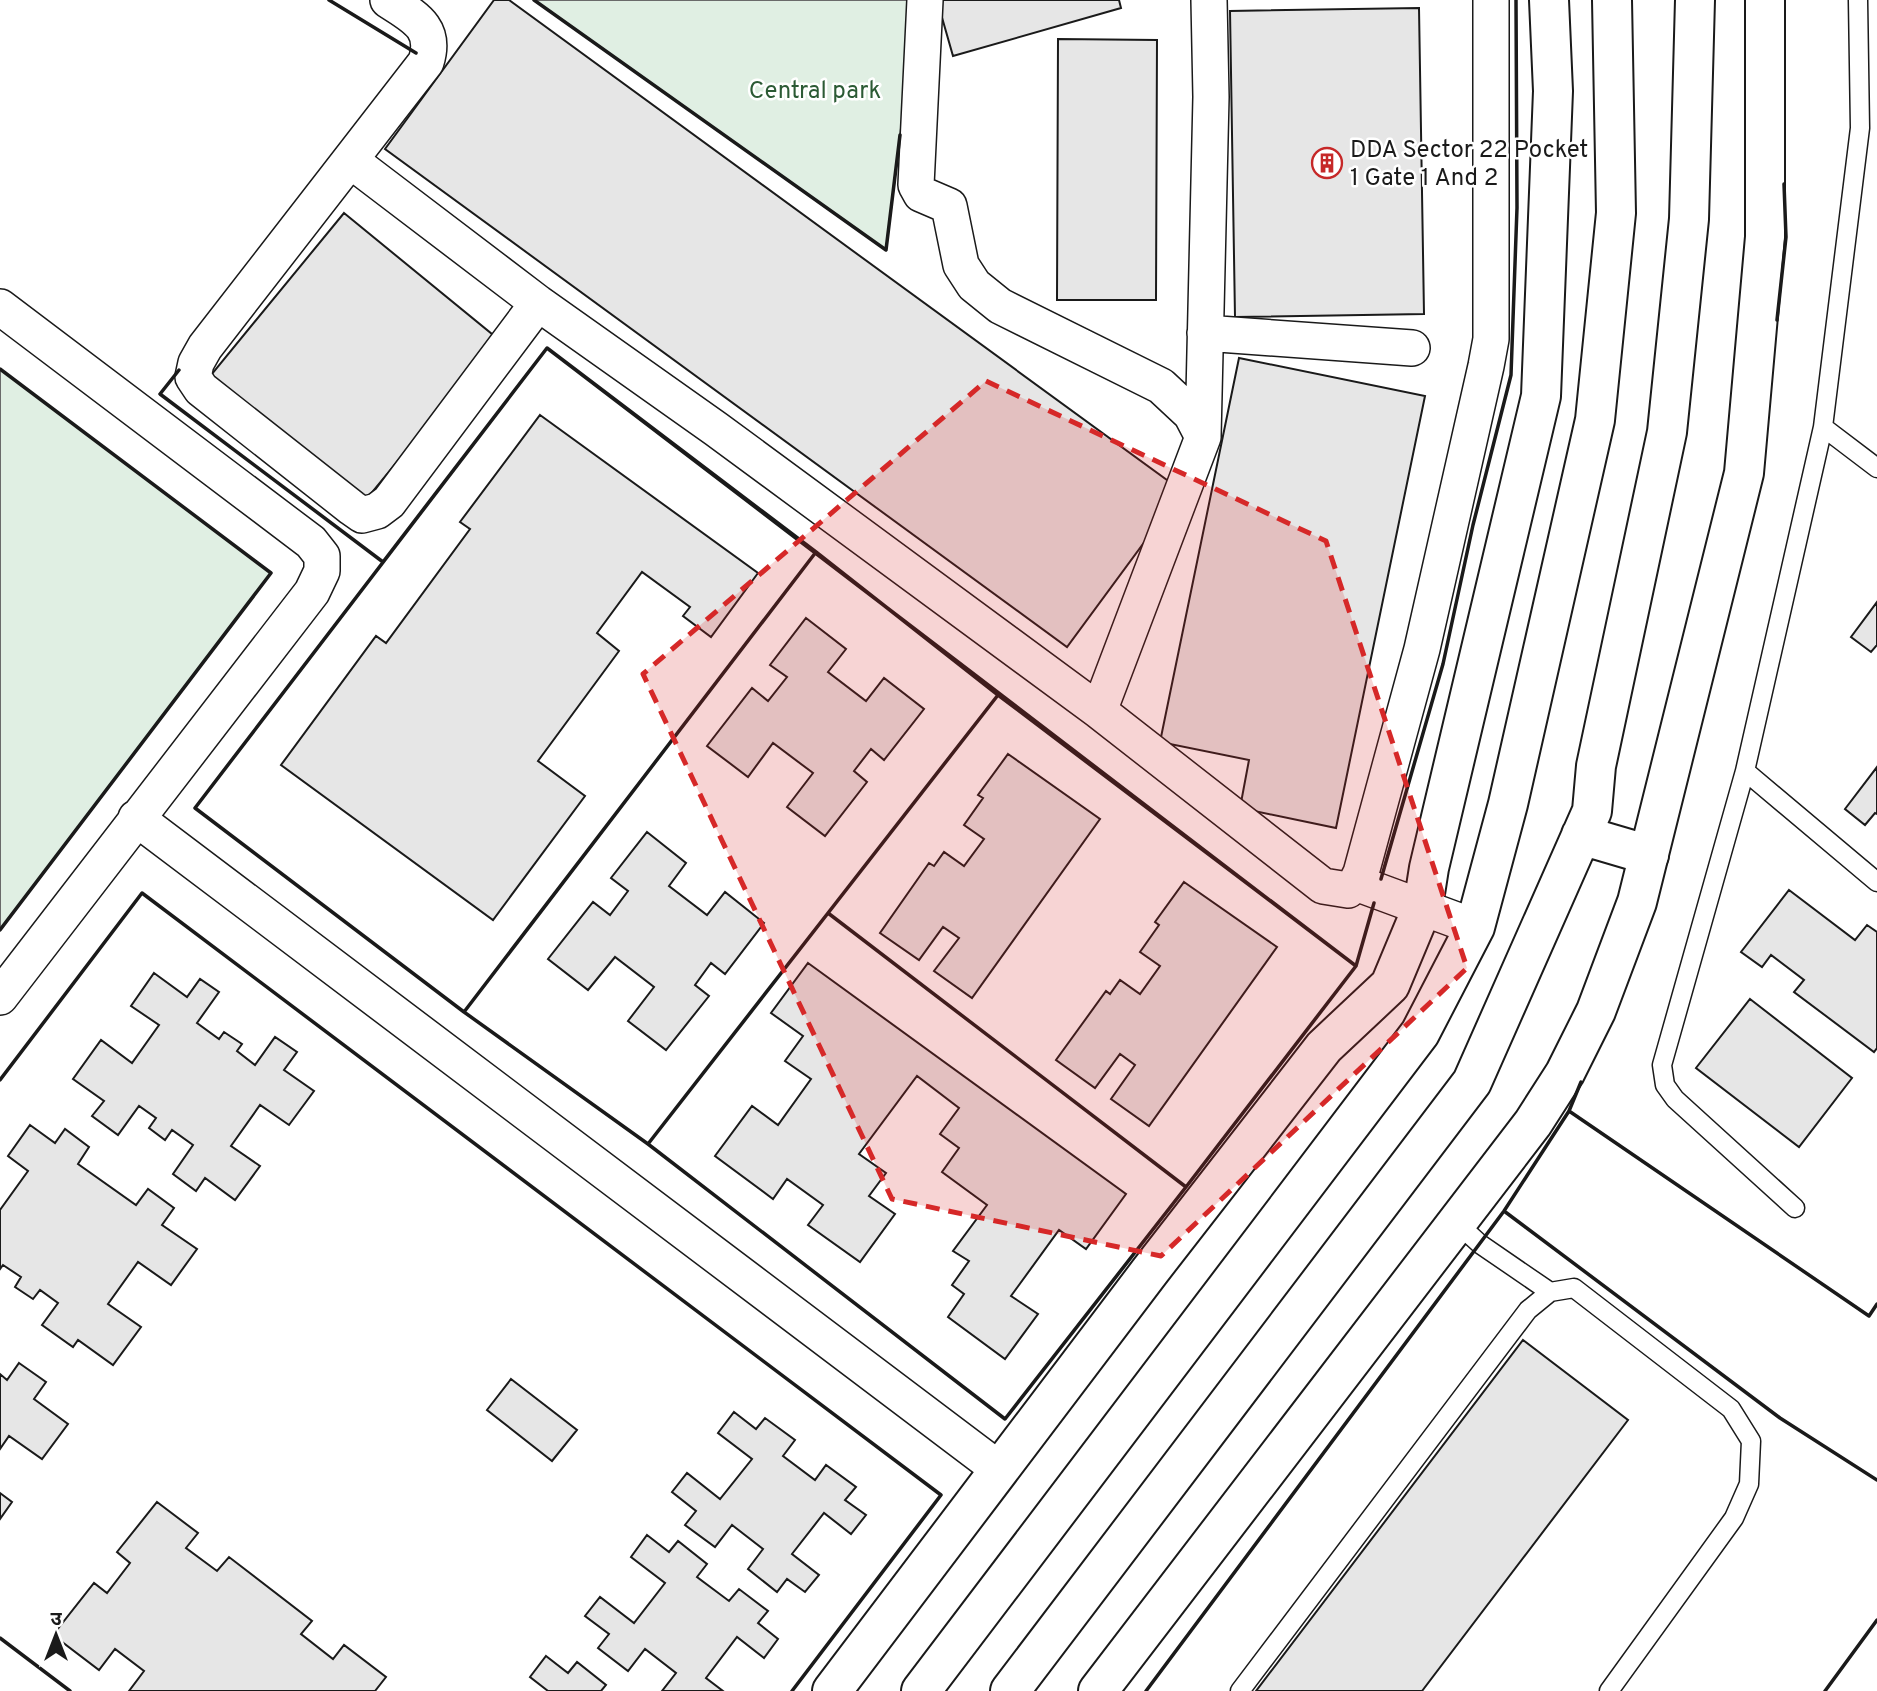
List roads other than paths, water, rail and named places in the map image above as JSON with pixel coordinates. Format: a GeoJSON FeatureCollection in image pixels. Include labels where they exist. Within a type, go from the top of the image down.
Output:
{"type":"FeatureCollection","features":[{"type":"Feature","properties":{"kind":"main road"},"geometry":{"type":"LineString","coordinates":[[832,1691],[1324,1047],[1390,985],[1423,906],[1429,868],[1541,396],[1553,91],[1549,0]]}},
{"type":"Feature","properties":{"kind":"main road"},"geometry":{"type":"LineString","coordinates":[[921,1691],[1420,1034],[1475,927],[1508,804],[1595,420],[1616,213],[1612,0]]}},
{"type":"Feature","properties":{"kind":"main road"},"geometry":{"type":"LineString","coordinates":[[1010,1691],[1472,1082],[1592,811],[1597,766],[1667,432],[1689,219],[1695,0]]}},
{"type":"Feature","properties":{"kind":"main road"},"geometry":{"type":"LineString","coordinates":[[1097,1691],[1533,1123],[1565,1073],[1597,1011],[1637,902],[1744,473],[1765,237],[1765,0]]}},
{"type":"Feature","properties":{"kind":"main road"},"geometry":{"type":"LineString","coordinates":[[1581,835],[1649,855]]}},
{"type":"Feature","properties":{"kind":"street"},"geometry":{"type":"LineString","coordinates":[[388,0],[418,20],[428,33],[430,49],[426,62],[205,347],[196,363],[193,377],[201,388],[352,508],[362,514],[377,511],[390,502],[538,303]]}},
{"type":"Feature","properties":{"kind":"street"},"geometry":{"type":"LineString","coordinates":[[925,0],[916,185],[921,194],[949,206],[961,264],[974,285],[1000,306],[1161,386],[1191,414],[1203,437]]}},
{"type":"Feature","properties":{"kind":"street"},"geometry":{"type":"LineString","coordinates":[[1099,711],[1203,437],[1211,97],[1209,0]]}},
{"type":"Feature","properties":{"kind":"street"},"geometry":{"type":"LineString","coordinates":[[350,160],[538,303],[716,429],[1099,711],[1323,886],[1348,890],[1356,884],[1361,873],[1422,649],[1489,348],[1491,0]]}},
{"type":"Feature","properties":{"kind":"street"},"geometry":{"type":"LineString","coordinates":[[0,307],[311,542],[322,556],[322,572],[312,592],[0,997]]}},
{"type":"Feature","properties":{"kind":"street"},"geometry":{"type":"LineString","coordinates":[[1205,334],[1412,348]]}},
{"type":"Feature","properties":{"kind":"street"},"geometry":{"type":"LineString","coordinates":[[136,818],[1000,1470]]}},
{"type":"Feature","properties":{"kind":"street"},"geometry":{"type":"LineString","coordinates":[[1356,884],[1475,927]]}},
{"type":"Feature","properties":{"kind":"lane"},"geometry":{"type":"LineString","coordinates":[[1795,1208],[1675,1099],[1665,1085],[1662,1065],[1745,771],[1823,426],[1869,129],[1858,0]]}},
{"type":"Feature","properties":{"kind":"lane"},"geometry":{"type":"LineString","coordinates":[[1823,426],[1877,468]]}},
{"type":"Feature","properties":{"kind":"lane"},"geometry":{"type":"LineString","coordinates":[[1745,771],[1877,882]]}},
{"type":"Feature","properties":{"kind":"lane"},"geometry":{"type":"LineString","coordinates":[[1457,1223],[1480,1244],[1550,1292]]}},
{"type":"Feature","properties":{"kind":"lane"},"geometry":{"type":"LineString","coordinates":[[1240,1691],[1528,1310],[1550,1292],[1574,1288],[1731,1409],[1751,1441],[1749,1483],[1734,1518],[1609,1691]]}},
{"type":"Feature","properties":{"kind":"place","name":"DDA Sector 22 Pocket 1 Gate 1 And 2"},"geometry":{"type":"Point","coordinates":[1327,163]}},
{"type":"Feature","properties":{"kind":"park label","name":"Central park"},"geometry":{"type":"Point","coordinates":[815,90]}}]}
